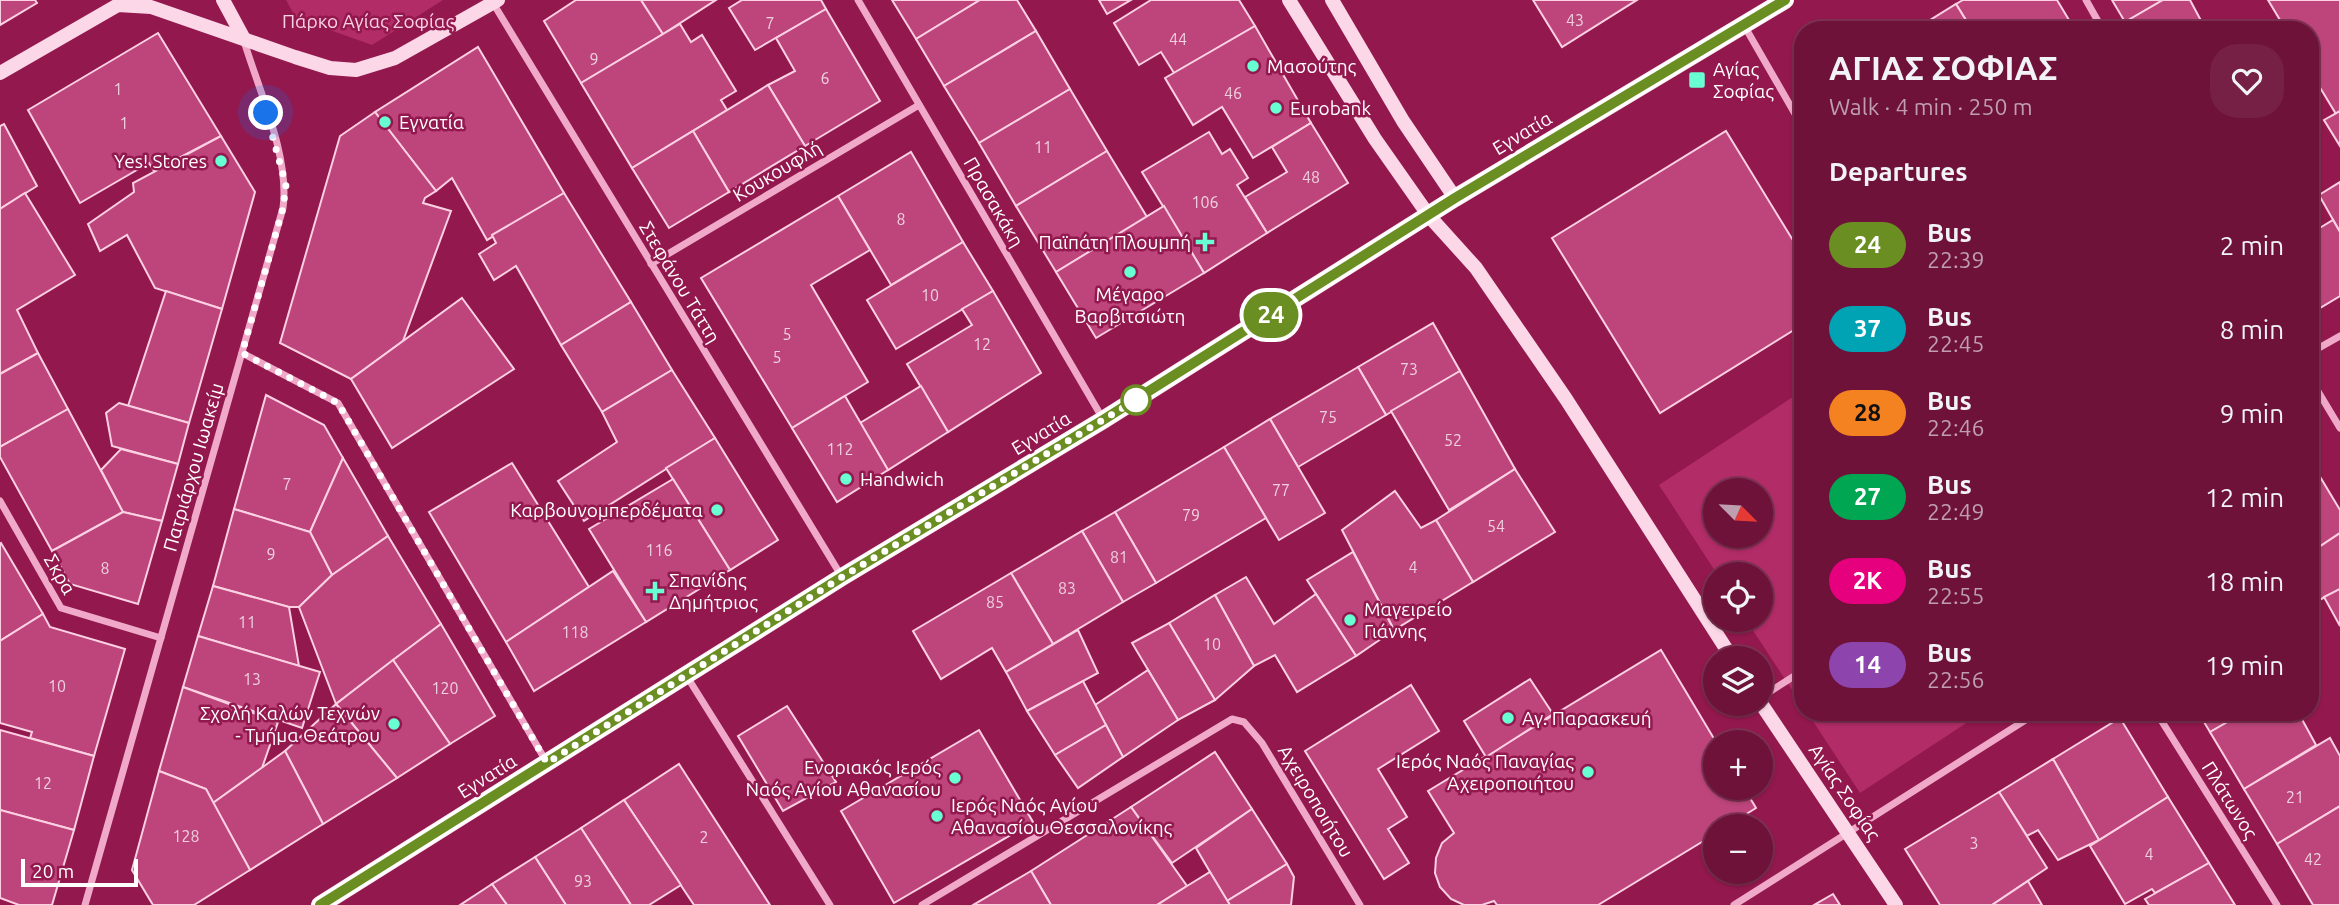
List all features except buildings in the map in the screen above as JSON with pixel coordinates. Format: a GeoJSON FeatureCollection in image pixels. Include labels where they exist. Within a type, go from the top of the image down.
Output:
{"type":"FeatureCollection","features":[{"type":"Feature","properties":{"kind":"main road"},"geometry":{"type":"LineString","coordinates":[[223,0],[243,37]]}},
{"type":"Feature","properties":{"kind":"main road"},"geometry":{"type":"LineString","coordinates":[[1289,0],[1376,139],[1429,216],[1476,268],[1511,318],[1724,646]]}},
{"type":"Feature","properties":{"kind":"main road"},"geometry":{"type":"LineString","coordinates":[[1332,0],[1404,121],[1455,198]]}},
{"type":"Feature","properties":{"kind":"main road","name":"Εγνατία"},"geometry":{"type":"LineString","coordinates":[[320,905],[842,577],[1103,420],[1455,198],[1785,0]]}},
{"type":"Feature","properties":{"kind":"main road"},"geometry":{"type":"LineString","coordinates":[[0,73],[118,2],[151,7],[318,65],[356,70],[395,58],[495,2]]}},
{"type":"Feature","properties":{"kind":"main road","name":"Αγίας Σοφίας"},"geometry":{"type":"LineString","coordinates":[[1771,716],[1896,905]]}},
{"type":"Feature","properties":{"kind":"street","name":"Πρασακάκη"},"geometry":{"type":"LineString","coordinates":[[858,0],[1103,420]]}},
{"type":"Feature","properties":{"kind":"street"},"geometry":{"type":"LineString","coordinates":[[2086,0],[2098,21]]}},
{"type":"Feature","properties":{"kind":"street","name":"Στεφάνου Τάττη"},"geometry":{"type":"LineString","coordinates":[[495,2],[842,577]]}},
{"type":"Feature","properties":{"kind":"street"},"geometry":{"type":"LineString","coordinates":[[1744,25],[1794,112]]}},
{"type":"Feature","properties":{"kind":"street","name":"Πατριάρχου Ιωακείμ"},"geometry":{"type":"LineString","coordinates":[[85,905],[283,208],[286,185],[243,37]]}},
{"type":"Feature","properties":{"kind":"street","name":"Κουκουφλή"},"geometry":{"type":"LineString","coordinates":[[651,264],[919,105]]}},
{"type":"Feature","properties":{"kind":"street"},"geometry":{"type":"LineString","coordinates":[[2319,349],[2340,336]]}},
{"type":"Feature","properties":{"kind":"street"},"geometry":{"type":"LineString","coordinates":[[242,353],[338,403],[547,763]]}},
{"type":"Feature","properties":{"kind":"street"},"geometry":{"type":"LineString","coordinates":[[2319,393],[2340,428]]}},
{"type":"Feature","properties":{"kind":"street","name":"Σκρα"},"geometry":{"type":"LineString","coordinates":[[0,501],[61,608],[161,638]]}},
{"type":"Feature","properties":{"kind":"street"},"geometry":{"type":"LineString","coordinates":[[686,675],[830,905]]}},
{"type":"Feature","properties":{"kind":"street"},"geometry":{"type":"LineString","coordinates":[[1773,691],[1794,677]]}},
{"type":"Feature","properties":{"kind":"street","name":"Αχειροποιήτου"},"geometry":{"type":"LineString","coordinates":[[922,905],[1226,720],[1238,719],[1251,727],[1262,743],[1360,905]]}},
{"type":"Feature","properties":{"kind":"street"},"geometry":{"type":"LineString","coordinates":[[1734,905],[2024,721]]}},
{"type":"Feature","properties":{"kind":"street","name":"Πλάτωνος"},"geometry":{"type":"LineString","coordinates":[[2162,721],[2277,905]]}},
{"type":"Feature","properties":{"kind":"green space","name":"Πάρκο Αγίας Σοφίας"},"geometry":{"type":"Polygon","coordinates":[[[286,0],[443,0],[372,45],[296,18],[286,0]]]}},
{"type":"Feature","properties":{"kind":"green space"},"geometry":{"type":"Polygon","coordinates":[[[1794,396],[1794,693],[1773,661],[1773,646],[1763,646],[1754,632],[1773,632],[1773,562],[1709,562],[1659,485],[1794,396]]]}},
{"type":"Feature","properties":{"kind":"green space"},"geometry":{"type":"Polygon","coordinates":[[[1813,721],[1969,721],[1860,793],[1813,721]]]}},
{"type":"Feature","properties":{"kind":"bus line","name":"24"},"geometry":{"type":"LineString","coordinates":[[320,905],[842,577],[1103,420],[1455,198],[1785,0]]}},
{"type":"Feature","properties":{"kind":"place","name":"Μασούτης"},"geometry":{"type":"Point","coordinates":[1253,66]}},
{"type":"Feature","properties":{"kind":"place","name":"Αγίας Σοφίας"},"geometry":{"type":"Point","coordinates":[1697,80]}},
{"type":"Feature","properties":{"kind":"place","name":"Eurobank"},"geometry":{"type":"Point","coordinates":[1276,108]}},
{"type":"Feature","properties":{"kind":"place","name":"Εγνατία"},"geometry":{"type":"Point","coordinates":[385,122]}},
{"type":"Feature","properties":{"kind":"place","name":"Yes! Stores"},"geometry":{"type":"Point","coordinates":[221,161]}},
{"type":"Feature","properties":{"kind":"place","name":"Παϊπάτη Πλουμπή"},"geometry":{"type":"Point","coordinates":[1205,242]}},
{"type":"Feature","properties":{"kind":"place","name":"Μέγαρο Βαρβιτσιώτη"},"geometry":{"type":"Point","coordinates":[1130,272]}},
{"type":"Feature","properties":{"kind":"place","name":"Handwich"},"geometry":{"type":"Point","coordinates":[846,479]}},
{"type":"Feature","properties":{"kind":"place","name":"Καρβουνομπερδέματα"},"geometry":{"type":"Point","coordinates":[717,510]}},
{"type":"Feature","properties":{"kind":"place","name":"Σπανίδης Δημήτριος"},"geometry":{"type":"Point","coordinates":[655,591]}},
{"type":"Feature","properties":{"kind":"place","name":"Μαγειρείο Γιάννης"},"geometry":{"type":"Point","coordinates":[1350,620]}},
{"type":"Feature","properties":{"kind":"place","name":"Αγ. Παρασκευή"},"geometry":{"type":"Point","coordinates":[1508,718]}},
{"type":"Feature","properties":{"kind":"place","name":"Σχολή Καλών Τεχνών - Τμήμα Θεάτρου"},"geometry":{"type":"Point","coordinates":[394,724]}},
{"type":"Feature","properties":{"kind":"place","name":"Ιερός Ναός Παναγίας Αχειροποιήτου"},"geometry":{"type":"Point","coordinates":[1588,772]}},
{"type":"Feature","properties":{"kind":"place","name":"Ενοριακός Ιερός Ναός Αγίου Αθανασίου"},"geometry":{"type":"Point","coordinates":[955,778]}},
{"type":"Feature","properties":{"kind":"place","name":"Ιερός Ναός Αγίου Αθανασίου Θεσσαλονίκης"},"geometry":{"type":"Point","coordinates":[937,816]}},
{"type":"Feature","properties":{"kind":"route"},"geometry":{"type":"LineString","coordinates":[[266,113],[286,185],[283,208],[242,353],[338,403],[547,763],[842,577],[1136,400]]}}]}
